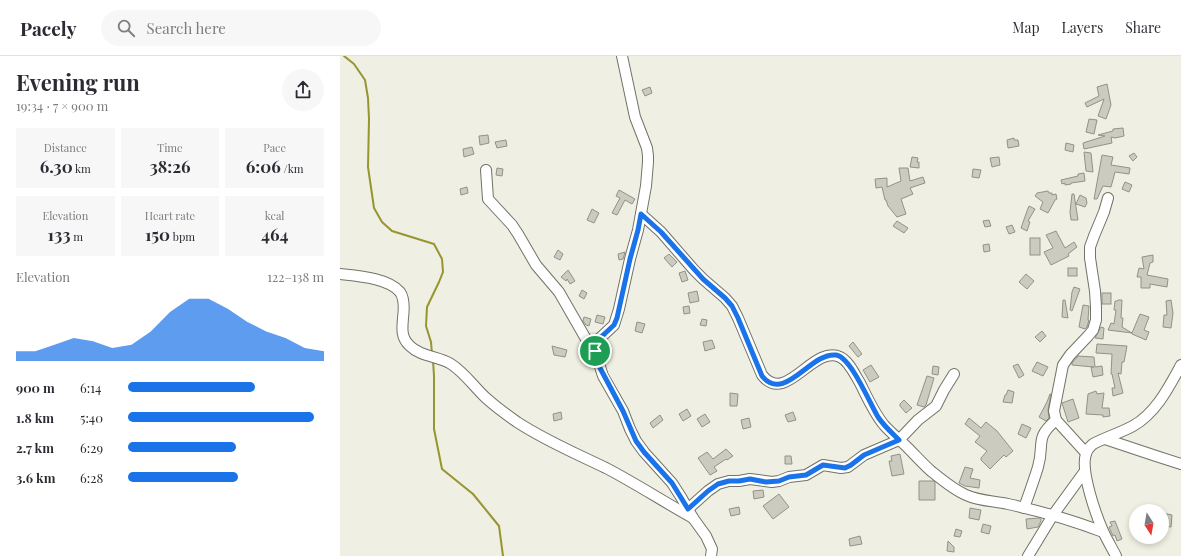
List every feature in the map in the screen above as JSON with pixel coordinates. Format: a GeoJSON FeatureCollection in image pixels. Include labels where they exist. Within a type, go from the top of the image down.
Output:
{"type":"FeatureCollection","features":[{"type":"Feature","properties":{"kind":"street"},"geometry":{"type":"LineString","coordinates":[[595,351],[596,344],[599,339],[614,325],[617,318],[638,230],[648,156],[647,148],[635,117],[622,56]]}},
{"type":"Feature","properties":{"kind":"street"},"geometry":{"type":"LineString","coordinates":[[486,170],[488,199],[512,225],[536,265],[559,292],[586,339],[595,351],[603,376],[623,411],[636,441],[672,483],[690,514],[706,536],[712,549],[711,556]]}},
{"type":"Feature","properties":{"kind":"street"},"geometry":{"type":"LineString","coordinates":[[1086,453],[1056,420],[1054,411],[1063,365],[1093,330],[1096,320],[1095,291],[1090,258],[1090,247],[1108,198]]}},
{"type":"Feature","properties":{"kind":"street"},"geometry":{"type":"LineString","coordinates":[[641,214],[661,232],[703,279],[732,306],[762,376],[766,381],[773,384],[781,384],[791,380],[821,359],[836,355],[842,357],[856,376],[881,421],[932,472],[959,491],[975,498],[1007,503],[1053,515],[1103,532]]}},
{"type":"Feature","properties":{"kind":"street"},"geometry":{"type":"LineString","coordinates":[[340,274],[360,276],[393,286],[401,293],[404,304],[402,329],[404,339],[410,347],[419,353],[442,359],[461,372],[487,398],[516,422],[550,442],[607,469],[690,514]]}},
{"type":"Feature","properties":{"kind":"street"},"geometry":{"type":"LineString","coordinates":[[1116,556],[1103,532],[1092,502],[1085,471],[1084,460],[1086,453],[1088,448],[1093,444],[1134,425],[1144,418],[1165,393],[1181,365]]}},
{"type":"Feature","properties":{"kind":"street"},"geometry":{"type":"LineString","coordinates":[[690,514],[708,491],[718,484],[729,481],[750,479],[766,482],[779,481],[789,477],[806,475],[823,465],[845,468],[864,455],[899,440],[918,420],[936,406],[954,374]]}},
{"type":"Feature","properties":{"kind":"street"},"geometry":{"type":"LineString","coordinates":[[1024,508],[1040,459],[1041,438],[1047,427],[1056,420]]}},
{"type":"Feature","properties":{"kind":"street"},"geometry":{"type":"LineString","coordinates":[[1105,439],[1181,464]]}},
{"type":"Feature","properties":{"kind":"street"},"geometry":{"type":"LineString","coordinates":[[1028,556],[1053,515],[1085,471]]}},
{"type":"Feature","properties":{"kind":"building"},"geometry":{"type":"Polygon","coordinates":[[[1107,84],[1111,105],[1106,119],[1098,116],[1104,99],[1087,107],[1085,103],[1099,96],[1097,87],[1107,84]]]}},
{"type":"Feature","properties":{"kind":"building"},"geometry":{"type":"Polygon","coordinates":[[[650,87],[652,93],[645,96],[642,90],[650,87]]]}},
{"type":"Feature","properties":{"kind":"building"},"geometry":{"type":"Polygon","coordinates":[[[1089,119],[1097,120],[1094,134],[1086,132],[1089,119]]]}},
{"type":"Feature","properties":{"kind":"building"},"geometry":{"type":"Polygon","coordinates":[[[1123,128],[1124,136],[1115,138],[1111,137],[1112,143],[1084,149],[1083,143],[1105,136],[1098,135],[1113,131],[1113,129],[1123,128]]]}},
{"type":"Feature","properties":{"kind":"building"},"geometry":{"type":"Polygon","coordinates":[[[488,135],[489,143],[480,145],[479,136],[488,135]]]}},
{"type":"Feature","properties":{"kind":"building"},"geometry":{"type":"Polygon","coordinates":[[[1014,138],[1014,140],[1018,140],[1019,146],[1008,148],[1007,140],[1014,138]]]}},
{"type":"Feature","properties":{"kind":"building"},"geometry":{"type":"Polygon","coordinates":[[[506,140],[507,146],[497,148],[495,142],[506,140]]]}},
{"type":"Feature","properties":{"kind":"building"},"geometry":{"type":"Polygon","coordinates":[[[1066,143],[1074,145],[1073,152],[1065,150],[1066,143]]]}},
{"type":"Feature","properties":{"kind":"building"},"geometry":{"type":"Polygon","coordinates":[[[472,147],[474,154],[464,157],[463,149],[472,147]]]}},
{"type":"Feature","properties":{"kind":"building"},"geometry":{"type":"Polygon","coordinates":[[[1084,152],[1091,153],[1093,172],[1086,171],[1084,152]]]}},
{"type":"Feature","properties":{"kind":"building"},"geometry":{"type":"Polygon","coordinates":[[[1134,153],[1137,157],[1133,161],[1129,156],[1134,153]]]}},
{"type":"Feature","properties":{"kind":"building"},"geometry":{"type":"Polygon","coordinates":[[[1102,155],[1113,157],[1111,165],[1130,168],[1129,174],[1115,172],[1111,187],[1103,186],[1097,199],[1094,199],[1102,155]]]}},
{"type":"Feature","properties":{"kind":"building"},"geometry":{"type":"Polygon","coordinates":[[[912,157],[918,158],[917,162],[919,162],[919,168],[910,167],[912,157]]]}},
{"type":"Feature","properties":{"kind":"building"},"geometry":{"type":"Polygon","coordinates":[[[999,157],[1000,165],[992,167],[990,158],[999,157]]]}},
{"type":"Feature","properties":{"kind":"building"},"geometry":{"type":"Polygon","coordinates":[[[497,168],[503,169],[502,176],[496,175],[497,168]]]}},
{"type":"Feature","properties":{"kind":"building"},"geometry":{"type":"Polygon","coordinates":[[[899,168],[908,168],[910,181],[923,177],[925,183],[910,188],[913,194],[901,199],[906,214],[897,217],[885,200],[882,187],[876,188],[875,179],[887,178],[887,187],[901,181],[899,168]]]}},
{"type":"Feature","properties":{"kind":"building"},"geometry":{"type":"Polygon","coordinates":[[[973,169],[981,170],[979,178],[972,177],[973,169]]]}},
{"type":"Feature","properties":{"kind":"building"},"geometry":{"type":"Polygon","coordinates":[[[1084,173],[1085,181],[1065,185],[1065,183],[1062,184],[1061,180],[1084,173]]]}},
{"type":"Feature","properties":{"kind":"building"},"geometry":{"type":"Polygon","coordinates":[[[1125,182],[1132,185],[1129,192],[1122,189],[1125,182]]]}},
{"type":"Feature","properties":{"kind":"building"},"geometry":{"type":"Polygon","coordinates":[[[467,187],[468,193],[461,195],[460,189],[467,187]]]}},
{"type":"Feature","properties":{"kind":"building"},"geometry":{"type":"Polygon","coordinates":[[[619,190],[635,199],[632,204],[625,200],[617,215],[612,213],[620,198],[616,196],[619,190]]]}},
{"type":"Feature","properties":{"kind":"building"},"geometry":{"type":"Polygon","coordinates":[[[1048,191],[1049,193],[1052,193],[1052,195],[1056,194],[1057,199],[1048,213],[1040,209],[1043,202],[1035,196],[1037,193],[1048,191]]]}},
{"type":"Feature","properties":{"kind":"building"},"geometry":{"type":"Polygon","coordinates":[[[1072,194],[1074,194],[1078,220],[1071,220],[1070,212],[1072,194]]]}},
{"type":"Feature","properties":{"kind":"building"},"geometry":{"type":"Polygon","coordinates":[[[1080,195],[1086,198],[1087,203],[1085,207],[1076,204],[1080,195]]]}},
{"type":"Feature","properties":{"kind":"building"},"geometry":{"type":"Polygon","coordinates":[[[1029,206],[1035,209],[1028,221],[1030,222],[1027,231],[1021,228],[1029,206]]]}},
{"type":"Feature","properties":{"kind":"building"},"geometry":{"type":"Polygon","coordinates":[[[592,209],[599,213],[594,223],[587,220],[592,209]]]}},
{"type":"Feature","properties":{"kind":"building"},"geometry":{"type":"Polygon","coordinates":[[[989,220],[991,226],[985,227],[983,221],[989,220]]]}},
{"type":"Feature","properties":{"kind":"building"},"geometry":{"type":"Polygon","coordinates":[[[897,221],[908,228],[904,233],[893,226],[897,221]]]}},
{"type":"Feature","properties":{"kind":"building"},"geometry":{"type":"Polygon","coordinates":[[[1012,225],[1015,232],[1009,234],[1006,227],[1012,225]]]}},
{"type":"Feature","properties":{"kind":"building"},"geometry":{"type":"Polygon","coordinates":[[[1056,231],[1065,248],[1074,242],[1077,247],[1068,254],[1069,256],[1051,265],[1044,252],[1053,248],[1046,235],[1056,231]]]}},
{"type":"Feature","properties":{"kind":"building"},"geometry":{"type":"Polygon","coordinates":[[[1030,238],[1040,238],[1040,255],[1030,255],[1030,238]]]}},
{"type":"Feature","properties":{"kind":"building"},"geometry":{"type":"Polygon","coordinates":[[[989,244],[990,251],[984,252],[983,245],[989,244]]]}},
{"type":"Feature","properties":{"kind":"building"},"geometry":{"type":"Polygon","coordinates":[[[558,250],[563,254],[560,260],[554,257],[558,250]]]}},
{"type":"Feature","properties":{"kind":"building"},"geometry":{"type":"Polygon","coordinates":[[[625,252],[623,259],[619,260],[618,254],[625,252]]]}},
{"type":"Feature","properties":{"kind":"building"},"geometry":{"type":"Polygon","coordinates":[[[669,254],[677,262],[672,267],[664,258],[669,254]]]}},
{"type":"Feature","properties":{"kind":"building"},"geometry":{"type":"Polygon","coordinates":[[[1153,255],[1153,262],[1150,263],[1147,275],[1168,279],[1167,287],[1150,284],[1150,288],[1141,288],[1141,277],[1137,277],[1139,268],[1144,269],[1142,257],[1153,255]]]}},
{"type":"Feature","properties":{"kind":"building"},"geometry":{"type":"Polygon","coordinates":[[[1068,268],[1077,268],[1077,276],[1068,276],[1068,268]]]}},
{"type":"Feature","properties":{"kind":"building"},"geometry":{"type":"Polygon","coordinates":[[[568,270],[575,281],[570,284],[567,279],[566,281],[561,277],[568,270]]]}},
{"type":"Feature","properties":{"kind":"building"},"geometry":{"type":"Polygon","coordinates":[[[685,271],[688,280],[682,282],[679,273],[685,271]]]}},
{"type":"Feature","properties":{"kind":"building"},"geometry":{"type":"Polygon","coordinates":[[[1026,274],[1034,281],[1027,289],[1019,282],[1026,274]]]}},
{"type":"Feature","properties":{"kind":"building"},"geometry":{"type":"Polygon","coordinates":[[[1074,287],[1080,289],[1072,311],[1070,310],[1074,287]]]}},
{"type":"Feature","properties":{"kind":"building"},"geometry":{"type":"Polygon","coordinates":[[[582,290],[587,293],[584,299],[579,296],[582,290]]]}},
{"type":"Feature","properties":{"kind":"building"},"geometry":{"type":"Polygon","coordinates":[[[697,291],[699,301],[690,303],[688,293],[697,291]]]}},
{"type":"Feature","properties":{"kind":"building"},"geometry":{"type":"Polygon","coordinates":[[[1102,293],[1111,293],[1111,304],[1102,304],[1102,293]]]}},
{"type":"Feature","properties":{"kind":"building"},"geometry":{"type":"Polygon","coordinates":[[[1063,300],[1065,300],[1068,318],[1062,317],[1063,300]]]}},
{"type":"Feature","properties":{"kind":"building"},"geometry":{"type":"Polygon","coordinates":[[[1122,300],[1122,327],[1132,333],[1108,330],[1111,323],[1114,324],[1116,310],[1114,310],[1115,301],[1122,300]]]}},
{"type":"Feature","properties":{"kind":"building"},"geometry":{"type":"Polygon","coordinates":[[[1171,300],[1173,313],[1171,328],[1163,327],[1164,315],[1167,315],[1166,301],[1171,300]]]}},
{"type":"Feature","properties":{"kind":"building"},"geometry":{"type":"Polygon","coordinates":[[[1083,305],[1089,306],[1089,320],[1085,329],[1079,327],[1083,305]]]}},
{"type":"Feature","properties":{"kind":"building"},"geometry":{"type":"Polygon","coordinates":[[[689,306],[690,313],[684,314],[683,307],[689,306]]]}},
{"type":"Feature","properties":{"kind":"building"},"geometry":{"type":"Polygon","coordinates":[[[1140,314],[1149,317],[1144,330],[1149,332],[1146,340],[1132,333],[1140,314]]]}},
{"type":"Feature","properties":{"kind":"building"},"geometry":{"type":"Polygon","coordinates":[[[597,315],[605,317],[603,324],[595,322],[597,315]]]}},
{"type":"Feature","properties":{"kind":"building"},"geometry":{"type":"Polygon","coordinates":[[[584,317],[591,319],[589,326],[583,321],[584,317]]]}},
{"type":"Feature","properties":{"kind":"building"},"geometry":{"type":"Polygon","coordinates":[[[702,319],[707,320],[706,326],[700,325],[702,319]]]}},
{"type":"Feature","properties":{"kind":"building"},"geometry":{"type":"Polygon","coordinates":[[[637,322],[645,324],[642,333],[635,331],[637,322]]]}},
{"type":"Feature","properties":{"kind":"building"},"geometry":{"type":"Polygon","coordinates":[[[1101,327],[1104,328],[1103,339],[1095,338],[1101,327]]]}},
{"type":"Feature","properties":{"kind":"building"},"geometry":{"type":"Polygon","coordinates":[[[1042,331],[1046,336],[1040,342],[1035,337],[1042,331]]]}},
{"type":"Feature","properties":{"kind":"building"},"geometry":{"type":"Polygon","coordinates":[[[712,340],[715,348],[705,351],[703,342],[712,340]]]}},
{"type":"Feature","properties":{"kind":"building"},"geometry":{"type":"Polygon","coordinates":[[[853,342],[862,354],[858,357],[849,346],[853,342]]]}},
{"type":"Feature","properties":{"kind":"building"},"geometry":{"type":"Polygon","coordinates":[[[1097,344],[1127,346],[1124,362],[1122,362],[1121,374],[1118,373],[1123,393],[1113,396],[1112,388],[1115,388],[1111,374],[1112,354],[1096,353],[1097,344]]]}},
{"type":"Feature","properties":{"kind":"building"},"geometry":{"type":"Polygon","coordinates":[[[552,346],[567,350],[565,357],[554,355],[552,346]]]}},
{"type":"Feature","properties":{"kind":"building"},"geometry":{"type":"Polygon","coordinates":[[[1078,356],[1094,357],[1095,367],[1102,366],[1103,375],[1093,377],[1091,367],[1094,367],[1072,365],[1078,356]]]}},
{"type":"Feature","properties":{"kind":"building"},"geometry":{"type":"Polygon","coordinates":[[[1037,362],[1048,367],[1043,376],[1032,371],[1037,362]]]}},
{"type":"Feature","properties":{"kind":"building"},"geometry":{"type":"Polygon","coordinates":[[[1018,364],[1024,375],[1019,378],[1013,366],[1018,364]]]}},
{"type":"Feature","properties":{"kind":"building"},"geometry":{"type":"Polygon","coordinates":[[[871,365],[879,377],[870,382],[863,370],[871,365]]]}},
{"type":"Feature","properties":{"kind":"building"},"geometry":{"type":"Polygon","coordinates":[[[933,366],[939,367],[938,375],[932,374],[933,366]]]}},
{"type":"Feature","properties":{"kind":"building"},"geometry":{"type":"Polygon","coordinates":[[[927,376],[934,378],[926,405],[924,407],[917,405],[927,376]]]}},
{"type":"Feature","properties":{"kind":"building"},"geometry":{"type":"Polygon","coordinates":[[[1008,390],[1014,392],[1012,403],[1003,402],[1008,390]]]}},
{"type":"Feature","properties":{"kind":"building"},"geometry":{"type":"Polygon","coordinates":[[[1096,391],[1097,394],[1104,393],[1102,408],[1109,408],[1110,416],[1103,417],[1103,415],[1086,414],[1088,394],[1096,391]]]}},
{"type":"Feature","properties":{"kind":"building"},"geometry":{"type":"Polygon","coordinates":[[[730,393],[738,394],[737,406],[730,406],[730,393]]]}},
{"type":"Feature","properties":{"kind":"building"},"geometry":{"type":"Polygon","coordinates":[[[1050,394],[1048,410],[1049,418],[1046,421],[1039,417],[1050,394]]]}},
{"type":"Feature","properties":{"kind":"building"},"geometry":{"type":"Polygon","coordinates":[[[1073,399],[1079,418],[1068,422],[1062,403],[1073,399]]]}},
{"type":"Feature","properties":{"kind":"building"},"geometry":{"type":"Polygon","coordinates":[[[904,400],[912,408],[906,413],[900,406],[904,400]]]}},
{"type":"Feature","properties":{"kind":"building"},"geometry":{"type":"Polygon","coordinates":[[[687,409],[691,416],[683,421],[679,414],[687,409]]]}},
{"type":"Feature","properties":{"kind":"building"},"geometry":{"type":"Polygon","coordinates":[[[561,412],[562,419],[554,421],[553,414],[561,412]]]}},
{"type":"Feature","properties":{"kind":"building"},"geometry":{"type":"Polygon","coordinates":[[[793,412],[796,420],[788,422],[785,415],[793,412]]]}},
{"type":"Feature","properties":{"kind":"building"},"geometry":{"type":"Polygon","coordinates":[[[705,414],[710,422],[702,427],[697,419],[705,414]]]}},
{"type":"Feature","properties":{"kind":"building"},"geometry":{"type":"Polygon","coordinates":[[[660,415],[663,420],[653,428],[650,423],[660,415]]]}},
{"type":"Feature","properties":{"kind":"building"},"geometry":{"type":"Polygon","coordinates":[[[749,418],[751,427],[743,429],[741,420],[749,418]]]}},
{"type":"Feature","properties":{"kind":"building"},"geometry":{"type":"Polygon","coordinates":[[[969,418],[981,428],[986,422],[997,431],[1013,451],[1006,457],[1004,455],[990,469],[981,460],[987,451],[975,442],[980,436],[965,424],[969,418]]]}},
{"type":"Feature","properties":{"kind":"building"},"geometry":{"type":"Polygon","coordinates":[[[1022,424],[1031,428],[1026,438],[1018,434],[1022,424]]]}},
{"type":"Feature","properties":{"kind":"building"},"geometry":{"type":"Polygon","coordinates":[[[726,449],[733,456],[714,467],[717,471],[710,475],[698,458],[707,452],[713,459],[726,449]]]}},
{"type":"Feature","properties":{"kind":"building"},"geometry":{"type":"Polygon","coordinates":[[[900,454],[904,474],[892,476],[889,461],[892,461],[891,456],[900,454]]]}},
{"type":"Feature","properties":{"kind":"building"},"geometry":{"type":"Polygon","coordinates":[[[785,456],[791,456],[792,464],[785,464],[785,456]]]}},
{"type":"Feature","properties":{"kind":"building"},"geometry":{"type":"Polygon","coordinates":[[[965,467],[973,469],[970,478],[980,480],[979,488],[965,486],[959,483],[965,467]]]}},
{"type":"Feature","properties":{"kind":"building"},"geometry":{"type":"Polygon","coordinates":[[[919,481],[934,481],[935,500],[919,500],[919,481]]]}},
{"type":"Feature","properties":{"kind":"building"},"geometry":{"type":"Polygon","coordinates":[[[763,490],[764,497],[754,499],[753,491],[763,490]]]}},
{"type":"Feature","properties":{"kind":"building"},"geometry":{"type":"Polygon","coordinates":[[[779,494],[789,507],[773,519],[763,506],[779,494]]]}},
{"type":"Feature","properties":{"kind":"building"},"geometry":{"type":"Polygon","coordinates":[[[739,507],[740,514],[731,516],[729,509],[739,507]]]}},
{"type":"Feature","properties":{"kind":"building"},"geometry":{"type":"Polygon","coordinates":[[[970,508],[981,510],[979,520],[969,518],[970,508]]]}},
{"type":"Feature","properties":{"kind":"building"},"geometry":{"type":"Polygon","coordinates":[[[1169,514],[1172,515],[1171,527],[1169,527],[1169,514]]]}},
{"type":"Feature","properties":{"kind":"building"},"geometry":{"type":"Polygon","coordinates":[[[1039,518],[1041,521],[1038,527],[1027,529],[1026,519],[1039,518]]]}},
{"type":"Feature","properties":{"kind":"building"},"geometry":{"type":"Polygon","coordinates":[[[1115,521],[1122,539],[1117,541],[1115,535],[1113,536],[1109,527],[1112,526],[1110,522],[1115,521]]]}},
{"type":"Feature","properties":{"kind":"building"},"geometry":{"type":"Polygon","coordinates":[[[983,524],[991,526],[989,534],[981,532],[983,524]]]}},
{"type":"Feature","properties":{"kind":"building"},"geometry":{"type":"Polygon","coordinates":[[[956,529],[962,531],[960,537],[954,536],[956,529]]]}},
{"type":"Feature","properties":{"kind":"building"},"geometry":{"type":"Polygon","coordinates":[[[860,536],[862,544],[850,546],[849,539],[860,536]]]}},
{"type":"Feature","properties":{"kind":"building"},"geometry":{"type":"Polygon","coordinates":[[[948,541],[954,547],[954,552],[947,551],[948,541]]]}},
{"type":"Feature","properties":{"kind":"waterway"},"geometry":{"type":"LineString","coordinates":[[344,56],[354,64],[365,80],[369,119],[368,167],[374,208],[382,222],[392,231],[434,244],[442,259],[443,272],[427,307],[426,326],[431,342],[432,354]]}},
{"type":"Feature","properties":{"kind":"waterway"},"geometry":{"type":"LineString","coordinates":[[433,360],[434,429],[442,469],[473,494],[499,526],[503,556]]}},
{"type":"Feature","properties":{"kind":"route"},"geometry":{"type":"LineString","coordinates":[[641,214],[661,232],[694,270],[732,306],[762,376],[766,381],[773,384],[781,384],[791,380],[821,359],[836,355],[842,357],[856,376],[878,417],[899,440],[864,455],[845,468],[823,465],[810,474],[789,477],[779,481],[766,482],[750,479],[729,481],[718,484],[688,509],[672,483],[636,441],[623,411],[603,376],[595,351],[596,344],[599,339],[614,325],[617,318],[641,214]]}}]}
